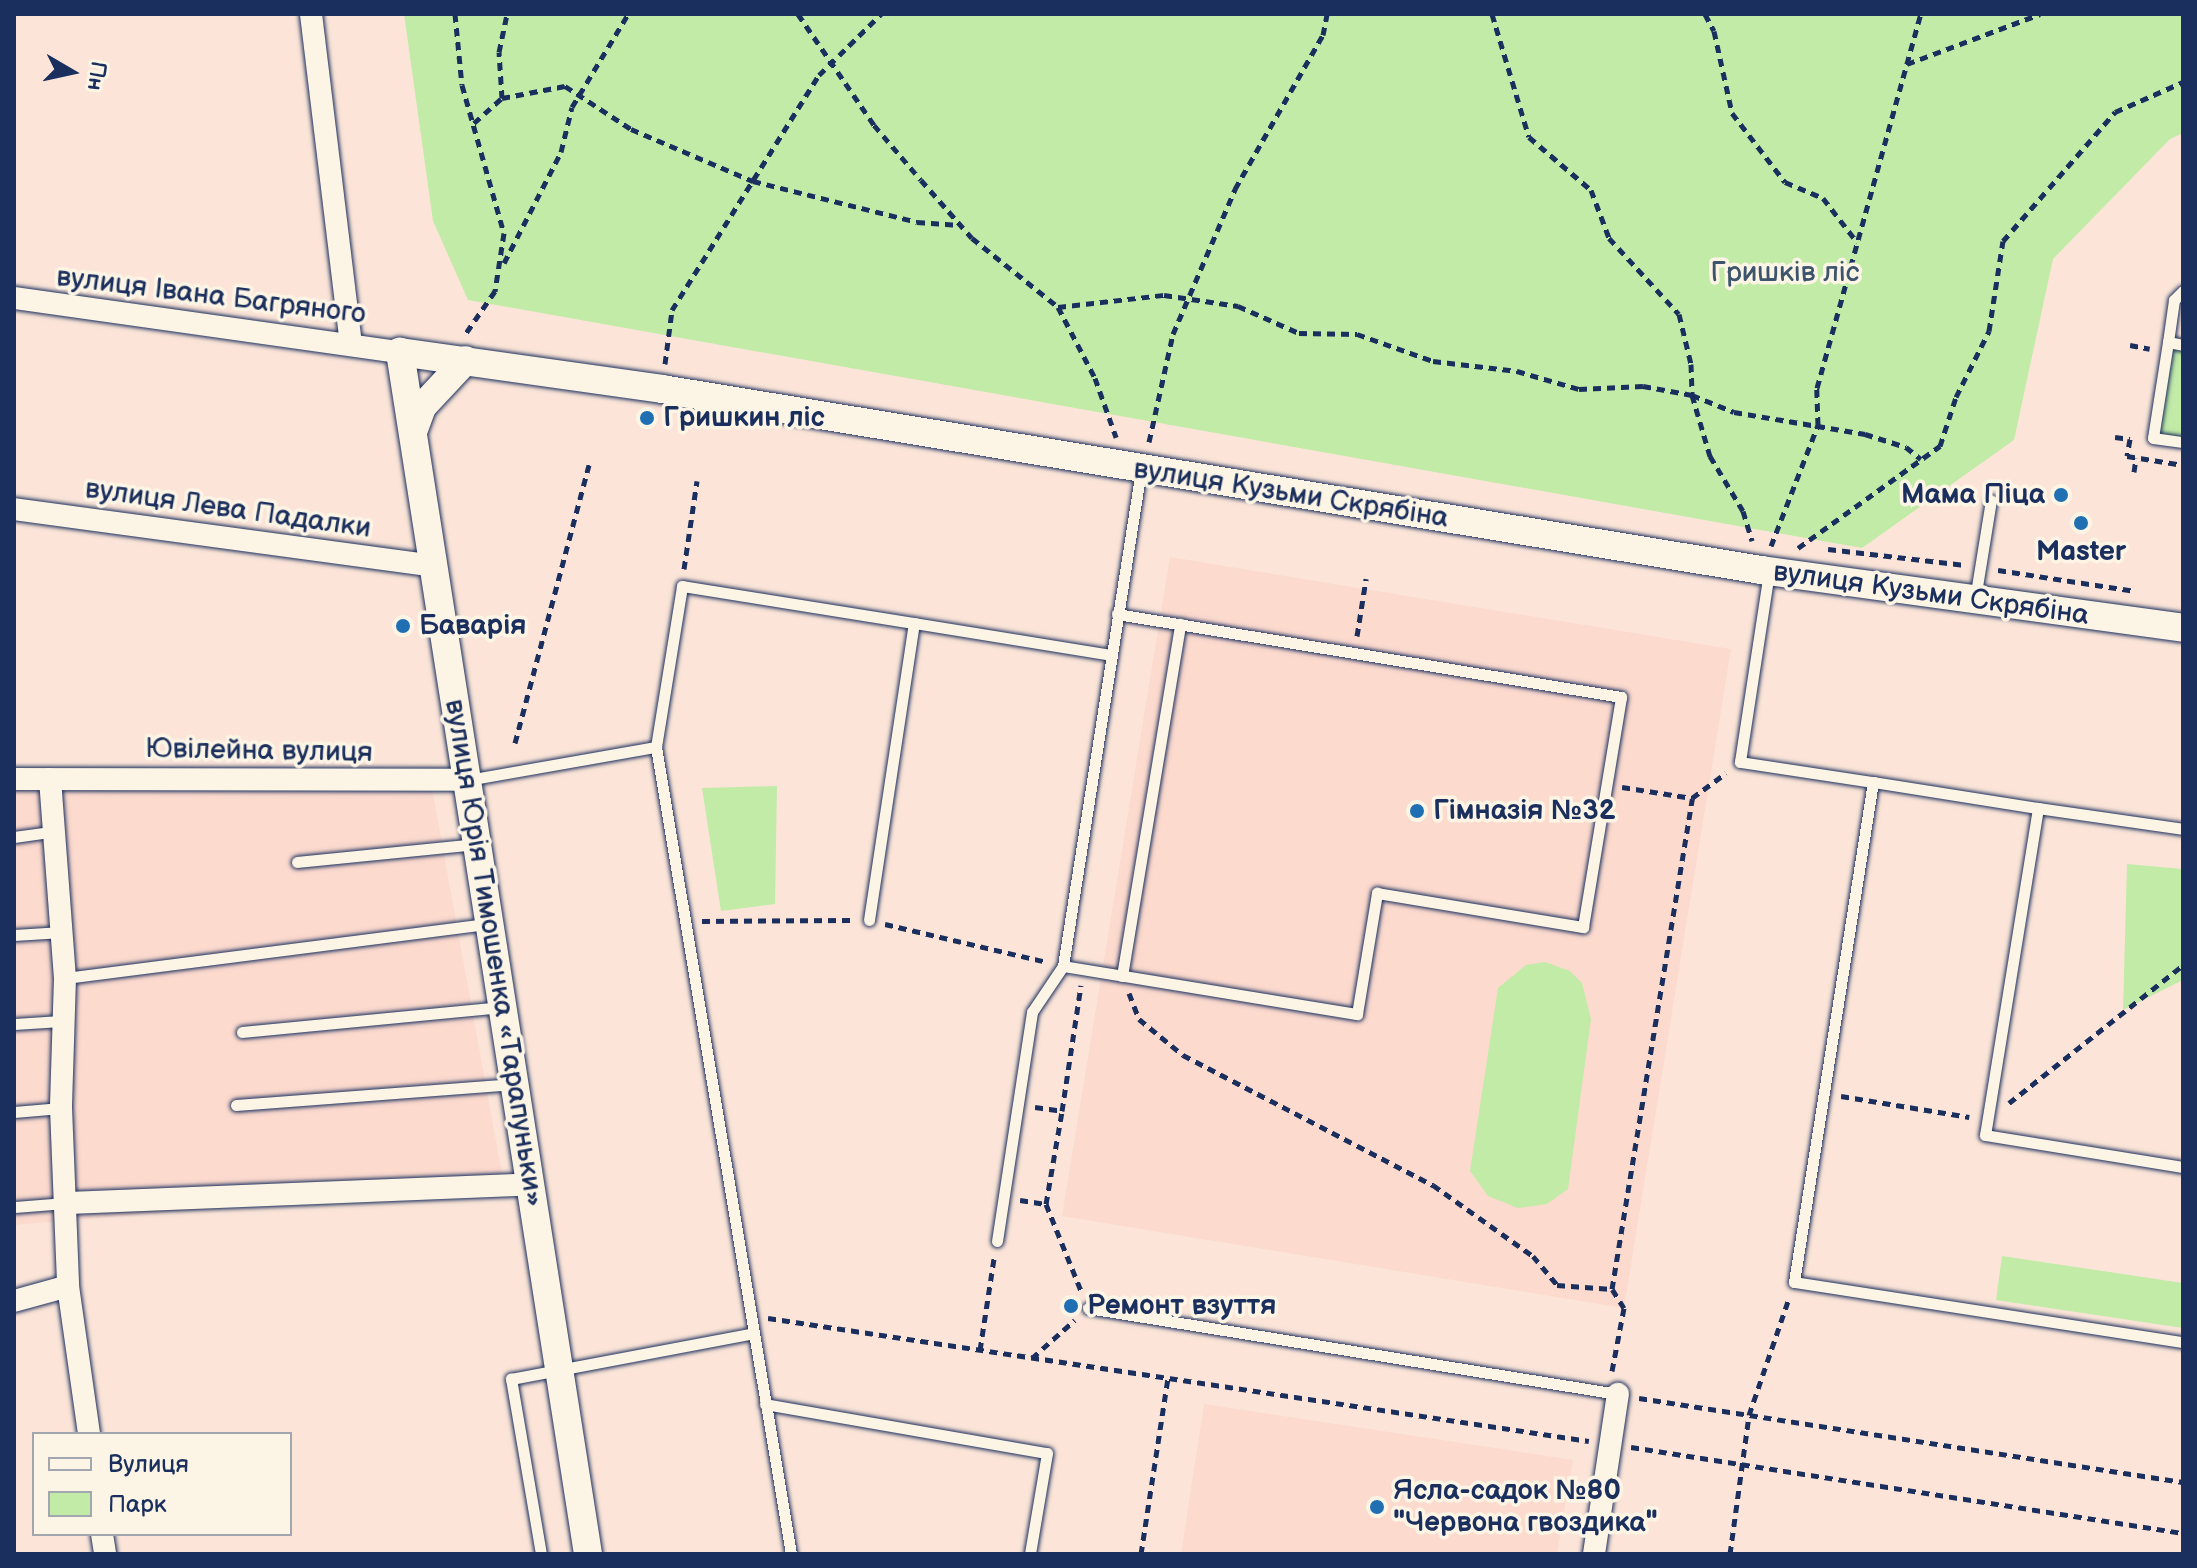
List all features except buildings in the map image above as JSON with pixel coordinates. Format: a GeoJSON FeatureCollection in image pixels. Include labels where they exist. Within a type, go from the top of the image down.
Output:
{"type":"FeatureCollection","features":[{"type":"Feature","properties":{"kind":"street"},"geometry":{"type":"LineString","coordinates":[[311,14],[351,344]]}},
{"type":"Feature","properties":{"kind":"street","name":"вулиця Івана Багряного"},"geometry":{"type":"LineString","coordinates":[[14,298],[400,352]]}},
{"type":"Feature","properties":{"kind":"street"},"geometry":{"type":"LineString","coordinates":[[413,436],[422,407],[466,347]]}},
{"type":"Feature","properties":{"kind":"street","name":"вулиця Кузьми Скрябіна"},"geometry":{"type":"LineString","coordinates":[[400,352],[466,347],[662,389],[1141,469],[1760,570],[2183,628]]}},
{"type":"Feature","properties":{"kind":"street","name":"вулиця Юрія Тимошенка «Тарапуньки»"},"geometry":{"type":"LineString","coordinates":[[400,352],[588,1554]]}},
{"type":"Feature","properties":{"kind":"street","name":"вулиця Лева Падалки"},"geometry":{"type":"LineString","coordinates":[[14,509],[434,566]]}},
{"type":"Feature","properties":{"kind":"street","name":"Ювілейна вулиця"},"geometry":{"type":"LineString","coordinates":[[14,779],[467,780]]}},
{"type":"Feature","properties":{"kind":"street"},"geometry":{"type":"LineString","coordinates":[[50,779],[51,832],[65,978],[61,1021],[61,1108],[68,1286],[89,1432]]}},
{"type":"Feature","properties":{"kind":"street"},"geometry":{"type":"LineString","coordinates":[[67,1203],[530,1184]]}},
{"type":"Feature","properties":{"kind":"street"},"geometry":{"type":"LineString","coordinates":[[14,1301],[68,1286]]}},
{"type":"Feature","properties":{"kind":"street"},"geometry":{"type":"LineString","coordinates":[[1594,1554],[1611,1444],[1613,1394]]}},
{"type":"Feature","properties":{"kind":"lane"},"geometry":{"type":"LineString","coordinates":[[2183,291],[2174,300],[2153,438],[2183,442]]}},
{"type":"Feature","properties":{"kind":"lane"},"geometry":{"type":"LineString","coordinates":[[2168,342],[2183,345]]}},
{"type":"Feature","properties":{"kind":"lane"},"geometry":{"type":"LineString","coordinates":[[997,1241],[1032,1012],[1063,966],[1141,469]]}},
{"type":"Feature","properties":{"kind":"lane"},"geometry":{"type":"LineString","coordinates":[[1975,600],[1991,500]]}},
{"type":"Feature","properties":{"kind":"lane"},"geometry":{"type":"LineString","coordinates":[[1760,570],[1740,762],[2183,829]]}},
{"type":"Feature","properties":{"kind":"lane"},"geometry":{"type":"LineString","coordinates":[[791,1554],[656,747],[682,586],[1111,655]]}},
{"type":"Feature","properties":{"kind":"lane"},"geometry":{"type":"LineString","coordinates":[[1063,966],[1357,1014],[1377,893],[1583,927],[1621,697],[1117,614]]}},
{"type":"Feature","properties":{"kind":"lane"},"geometry":{"type":"LineString","coordinates":[[869,920],[914,623]]}},
{"type":"Feature","properties":{"kind":"lane"},"geometry":{"type":"LineString","coordinates":[[1122,976],[1180,624]]}},
{"type":"Feature","properties":{"kind":"lane"},"geometry":{"type":"LineString","coordinates":[[467,780],[656,747]]}},
{"type":"Feature","properties":{"kind":"lane"},"geometry":{"type":"LineString","coordinates":[[1873,782],[1794,1282],[2183,1342]]}},
{"type":"Feature","properties":{"kind":"lane"},"geometry":{"type":"LineString","coordinates":[[2038,808],[1985,1135],[2183,1167]]}},
{"type":"Feature","properties":{"kind":"lane"},"geometry":{"type":"LineString","coordinates":[[14,837],[51,832]]}},
{"type":"Feature","properties":{"kind":"lane"},"geometry":{"type":"LineString","coordinates":[[297,862],[477,844]]}},
{"type":"Feature","properties":{"kind":"lane"},"geometry":{"type":"LineString","coordinates":[[65,978],[490,924]]}},
{"type":"Feature","properties":{"kind":"lane"},"geometry":{"type":"LineString","coordinates":[[14,935],[62,932]]}},
{"type":"Feature","properties":{"kind":"lane"},"geometry":{"type":"LineString","coordinates":[[242,1032],[503,1007]]}},
{"type":"Feature","properties":{"kind":"lane"},"geometry":{"type":"LineString","coordinates":[[14,1024],[61,1021]]}},
{"type":"Feature","properties":{"kind":"lane"},"geometry":{"type":"LineString","coordinates":[[236,1105],[515,1084]]}},
{"type":"Feature","properties":{"kind":"lane"},"geometry":{"type":"LineString","coordinates":[[14,1112],[61,1108]]}},
{"type":"Feature","properties":{"kind":"lane"},"geometry":{"type":"LineString","coordinates":[[14,1207],[67,1203]]}},
{"type":"Feature","properties":{"kind":"lane"},"geometry":{"type":"LineString","coordinates":[[1088,1308],[1613,1394]]}},
{"type":"Feature","properties":{"kind":"lane"},"geometry":{"type":"LineString","coordinates":[[541,1554],[511,1379],[754,1333]]}},
{"type":"Feature","properties":{"kind":"lane"},"geometry":{"type":"LineString","coordinates":[[765,1404],[1047,1453],[1030,1554]]}},
{"type":"Feature","properties":{"kind":"path"},"geometry":{"type":"LineString","coordinates":[[455,14],[462,85],[504,233],[502,266]]}},
{"type":"Feature","properties":{"kind":"path"},"geometry":{"type":"LineString","coordinates":[[502,98],[499,52],[507,14]]}},
{"type":"Feature","properties":{"kind":"path"},"geometry":{"type":"LineString","coordinates":[[466,347],[495,291],[502,266],[561,152],[580,95],[628,14]]}},
{"type":"Feature","properties":{"kind":"path"},"geometry":{"type":"LineString","coordinates":[[798,14],[874,125],[960,225],[1058,307],[1095,378],[1116,436],[1141,469]]}},
{"type":"Feature","properties":{"kind":"path"},"geometry":{"type":"LineString","coordinates":[[662,389],[672,310],[830,63],[881,14]]}},
{"type":"Feature","properties":{"kind":"path"},"geometry":{"type":"LineString","coordinates":[[1141,469],[1173,334],[1235,189],[1323,35],[1327,14]]}},
{"type":"Feature","properties":{"kind":"path"},"geometry":{"type":"LineString","coordinates":[[1492,14],[1529,137],[1591,190],[1609,238],[1679,314],[1691,364],[1692,395],[1710,456],[1753,539],[1760,570]]}},
{"type":"Feature","properties":{"kind":"path"},"geometry":{"type":"LineString","coordinates":[[1705,14],[1714,31],[1732,113],[1785,182],[1823,198],[1858,243]]}},
{"type":"Feature","properties":{"kind":"path"},"geometry":{"type":"LineString","coordinates":[[1760,570],[1818,425],[1817,388],[1921,14]]}},
{"type":"Feature","properties":{"kind":"path"},"geometry":{"type":"LineString","coordinates":[[1906,64],[2040,14]]}},
{"type":"Feature","properties":{"kind":"path"},"geometry":{"type":"LineString","coordinates":[[1760,570],[1940,446],[1956,397],[1989,331],[2003,241],[2115,112],[2183,82]]}},
{"type":"Feature","properties":{"kind":"path"},"geometry":{"type":"LineString","coordinates":[[474,123],[502,98],[565,86],[631,129],[753,181],[917,222],[960,225]]}},
{"type":"Feature","properties":{"kind":"path"},"geometry":{"type":"LineString","coordinates":[[1058,307],[1116,297],[1188,299],[1238,306],[1299,333],[1357,334],[1433,361],[1517,371],[1579,389],[1643,386],[1692,395],[1734,412],[1818,425],[1906,447],[1921,459]]}},
{"type":"Feature","properties":{"kind":"path"},"geometry":{"type":"LineString","coordinates":[[2134,472],[2136,458]]}},
{"type":"Feature","properties":{"kind":"path"},"geometry":{"type":"LineString","coordinates":[[515,743],[589,465]]}},
{"type":"Feature","properties":{"kind":"path"},"geometry":{"type":"LineString","coordinates":[[682,586],[697,481]]}},
{"type":"Feature","properties":{"kind":"path"},"geometry":{"type":"LineString","coordinates":[[1354,653],[1366,579]]}},
{"type":"Feature","properties":{"kind":"path"},"geometry":{"type":"LineString","coordinates":[[1740,762],[1692,798],[1612,1289],[1624,1308],[1613,1394],[2183,1482]]}},
{"type":"Feature","properties":{"kind":"path"},"geometry":{"type":"LineString","coordinates":[[1607,785],[1692,798]]}},
{"type":"Feature","properties":{"kind":"path"},"geometry":{"type":"LineString","coordinates":[[1824,1093],[1987,1120],[2183,965]]}},
{"type":"Feature","properties":{"kind":"path"},"geometry":{"type":"LineString","coordinates":[[1122,976],[1139,1019],[1183,1055],[1433,1185],[1533,1256],[1557,1285],[1612,1289]]}},
{"type":"Feature","properties":{"kind":"path"},"geometry":{"type":"LineString","coordinates":[[1032,1358],[1088,1308],[1046,1204],[1062,1111]]}},
{"type":"Feature","properties":{"kind":"path"},"geometry":{"type":"LineString","coordinates":[[1004,1197],[1046,1204]]}},
{"type":"Feature","properties":{"kind":"path"},"geometry":{"type":"LineString","coordinates":[[980,1350],[997,1241]]}},
{"type":"Feature","properties":{"kind":"path"},"geometry":{"type":"LineString","coordinates":[[1730,1554],[1749,1415],[1794,1282]]}},
{"type":"Feature","properties":{"kind":"path"},"geometry":{"type":"LineString","coordinates":[[751,1316],[2183,1533]]}},
{"type":"Feature","properties":{"kind":"path"},"geometry":{"type":"LineString","coordinates":[[1141,1554],[1168,1378]]}},
{"type":"Feature","properties":{"kind":"shaded area","name":"Гімназія №32"},"geometry":{"type":"Polygon","coordinates":[[[1170,557],[1731,649],[1624,1308],[1062,1216],[1170,557]]]}},
{"type":"Feature","properties":{"kind":"shaded area"},"geometry":{"type":"Polygon","coordinates":[[[14,779],[431,783],[504,1185],[14,1225],[14,779]]]}},
{"type":"Feature","properties":{"kind":"shaded area","name":"Ясла-садок №80 \"Червона гвоздика\""},"geometry":{"type":"Polygon","coordinates":[[[1204,1404],[1573,1460],[1557,1554],[1181,1554],[1204,1404]]]}},
{"type":"Feature","properties":{"kind":"green space","name":"Гришків ліс"},"geometry":{"type":"Polygon","coordinates":[[[404,14],[2183,14],[2183,133],[2170,139],[2053,259],[2014,440],[1862,548],[468,300],[433,221],[404,14]]]}},
{"type":"Feature","properties":{"kind":"green space"},"geometry":{"type":"Polygon","coordinates":[[[2170,347],[2183,349],[2183,439],[2156,435],[2170,347]]]}},
{"type":"Feature","properties":{"kind":"green space"},"geometry":{"type":"Polygon","coordinates":[[[777,786],[775,904],[721,911],[702,788],[777,786]]]}},
{"type":"Feature","properties":{"kind":"green space"},"geometry":{"type":"Polygon","coordinates":[[[2127,864],[2183,869],[2183,980],[2123,1010],[2127,864]]]}},
{"type":"Feature","properties":{"kind":"green space"},"geometry":{"type":"Polygon","coordinates":[[[1545,962],[1570,971],[1582,983],[1591,1019],[1568,1189],[1547,1204],[1518,1208],[1488,1196],[1470,1171],[1498,988],[1526,965],[1545,962]]]}},
{"type":"Feature","properties":{"kind":"green space"},"geometry":{"type":"Polygon","coordinates":[[[2002,1256],[2183,1283],[2183,1328],[1996,1300],[2002,1256]]]}},
{"type":"Feature","properties":{"kind":"place","name":"Гришкин ліс"},"geometry":{"type":"Point","coordinates":[647,418]}},
{"type":"Feature","properties":{"kind":"place","name":"Мама Піца"},"geometry":{"type":"Point","coordinates":[2061,495]}},
{"type":"Feature","properties":{"kind":"place","name":"Master"},"geometry":{"type":"Point","coordinates":[2081,523]}},
{"type":"Feature","properties":{"kind":"place","name":"Баварія"},"geometry":{"type":"Point","coordinates":[403,626]}},
{"type":"Feature","properties":{"kind":"place","name":"Гімназія №32"},"geometry":{"type":"Point","coordinates":[1417,811]}},
{"type":"Feature","properties":{"kind":"place","name":"Ремонт взуття"},"geometry":{"type":"Point","coordinates":[1071,1306]}},
{"type":"Feature","properties":{"kind":"place","name":"Ясла-садок №80 \"Червона гвоздика\""},"geometry":{"type":"Point","coordinates":[1377,1507]}}]}
